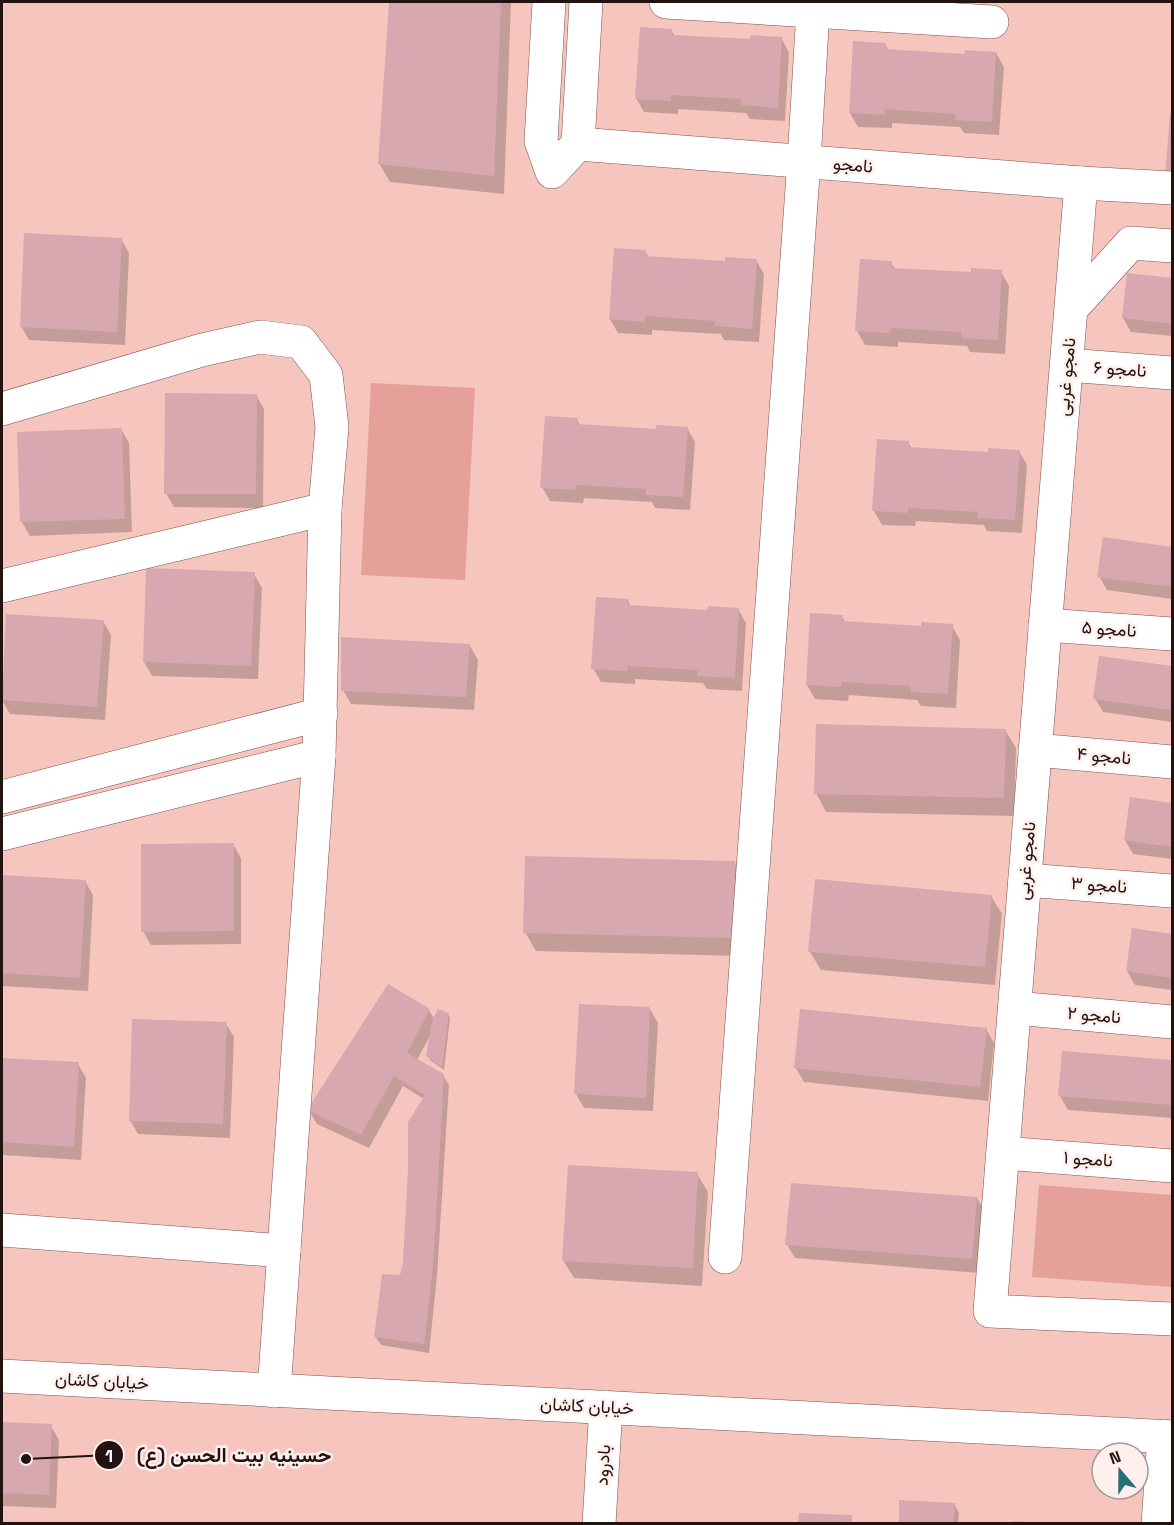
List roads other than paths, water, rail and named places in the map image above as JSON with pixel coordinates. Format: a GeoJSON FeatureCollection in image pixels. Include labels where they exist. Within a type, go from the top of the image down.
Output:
{"type":"FeatureCollection","features":[{"type":"Feature","properties":{"kind":"street"},"geometry":{"type":"LineString","coordinates":[[549,2],[541,141],[552,172],[578,144],[586,2]]}},
{"type":"Feature","properties":{"kind":"street"},"geometry":{"type":"LineString","coordinates":[[666,2],[992,22]]}},
{"type":"Feature","properties":{"kind":"street"},"geometry":{"type":"LineString","coordinates":[[725,1257],[813,11]]}},
{"type":"Feature","properties":{"kind":"street","name":"نامجو"},"geometry":{"type":"LineString","coordinates":[[578,144],[1173,188]]}},
{"type":"Feature","properties":{"kind":"street","name":"نامجو غربی"},"geometry":{"type":"LineString","coordinates":[[1081,183],[990,1311],[1173,1319]]}},
{"type":"Feature","properties":{"kind":"street"},"geometry":{"type":"LineString","coordinates":[[1072,308],[1131,243],[1173,246]]}},
{"type":"Feature","properties":{"kind":"street"},"geometry":{"type":"LineString","coordinates":[[2,409],[202,350],[260,337],[301,342],[327,375],[332,427],[325,509],[319,756],[274,1391]]}},
{"type":"Feature","properties":{"kind":"street","name":"نامجو ۶"},"geometry":{"type":"LineString","coordinates":[[1066,365],[1173,373]]}},
{"type":"Feature","properties":{"kind":"street"},"geometry":{"type":"LineString","coordinates":[[2,586],[325,509]]}},
{"type":"Feature","properties":{"kind":"street","name":"نامجو ۵"},"geometry":{"type":"LineString","coordinates":[[1046,625],[1173,634]]}},
{"type":"Feature","properties":{"kind":"street"},"geometry":{"type":"LineString","coordinates":[[2,797],[321,714]]}},
{"type":"Feature","properties":{"kind":"street","name":"نامجو ۴"},"geometry":{"type":"LineString","coordinates":[[1035,750],[1173,762]]}},
{"type":"Feature","properties":{"kind":"street"},"geometry":{"type":"LineString","coordinates":[[2,834],[319,756]]}},
{"type":"Feature","properties":{"kind":"street","name":"نامجو ۳"},"geometry":{"type":"LineString","coordinates":[[1025,880],[1173,891]]}},
{"type":"Feature","properties":{"kind":"street","name":"نامجو ۲"},"geometry":{"type":"LineString","coordinates":[[1015,1008],[1173,1022]]}},
{"type":"Feature","properties":{"kind":"street","name":"نامجو ۱"},"geometry":{"type":"LineString","coordinates":[[1003,1152],[1173,1166]]}},
{"type":"Feature","properties":{"kind":"street"},"geometry":{"type":"LineString","coordinates":[[2,1230],[284,1251]]}},
{"type":"Feature","properties":{"kind":"street","name":"خیابان کاشان"},"geometry":{"type":"LineString","coordinates":[[2,1376],[1168,1436]]}},
{"type":"Feature","properties":{"kind":"street","name":"بادرود"},"geometry":{"type":"LineString","coordinates":[[599,1524],[606,1407]]}},
{"type":"Feature","properties":{"kind":"street"},"geometry":{"type":"LineString","coordinates":[[1158,1524],[1168,1436]]}},
{"type":"Feature","properties":{"kind":"place","name":"حسینیه بیت الحسن (ع)"},"geometry":{"type":"Point","coordinates":[26,1459]}}]}
